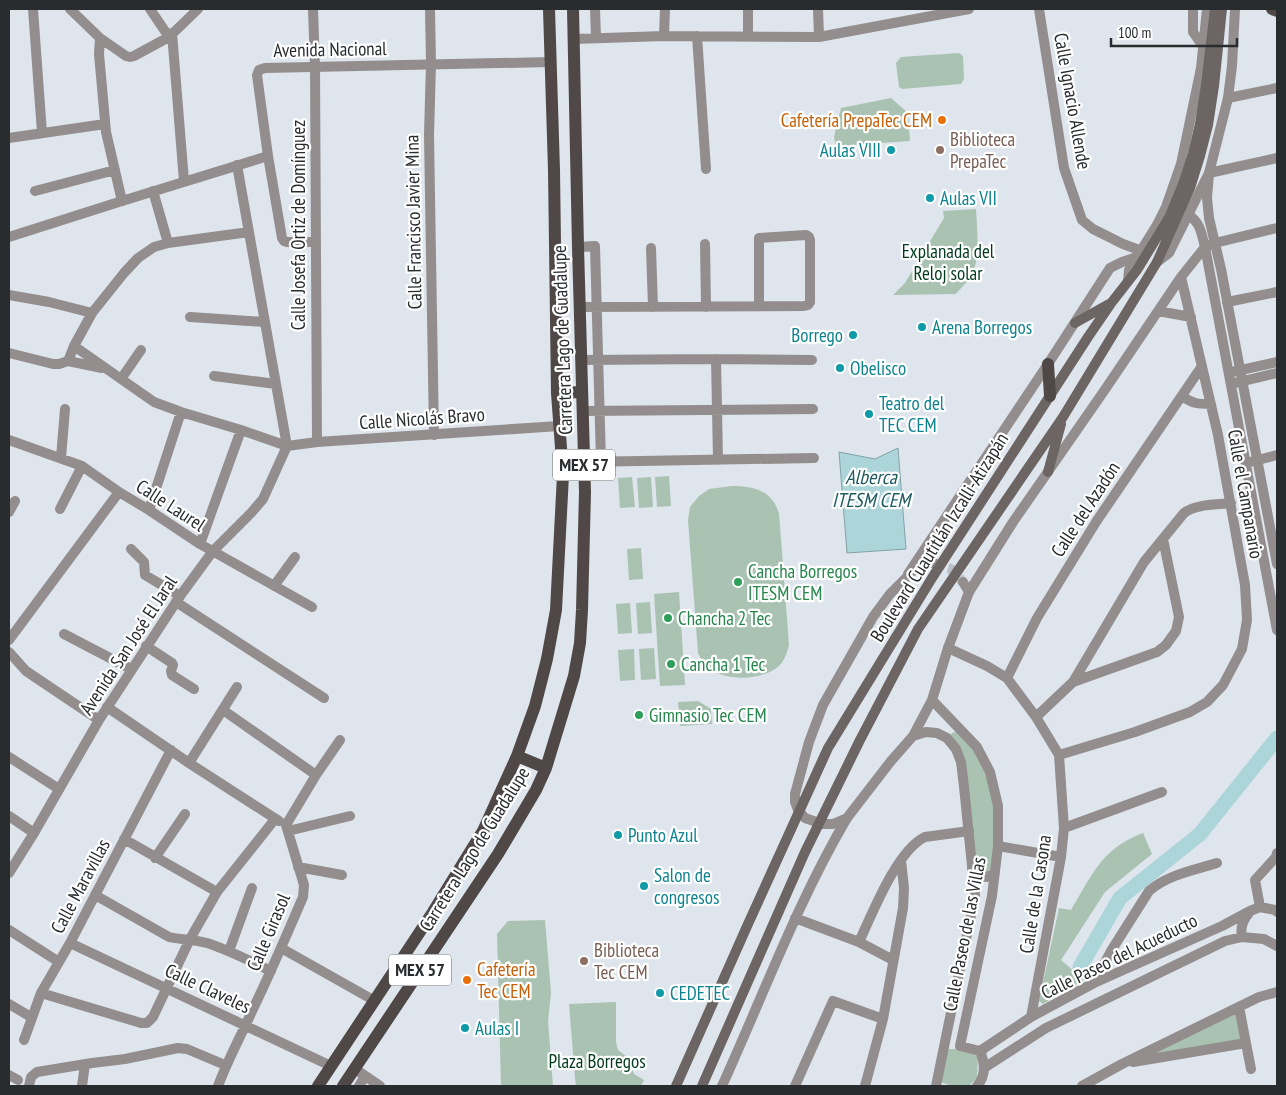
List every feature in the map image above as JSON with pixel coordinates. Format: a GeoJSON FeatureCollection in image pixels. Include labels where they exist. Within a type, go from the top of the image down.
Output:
{"type":"FeatureCollection","features":[{"type":"Feature","properties":{"kind":"main road","name":"Carretera Lago de Guadalupe"},"geometry":{"type":"LineString","coordinates":[[318,1086],[484,831],[517,756],[535,706],[547,659],[556,610],[563,475],[557,392],[548,9]]}},
{"type":"Feature","properties":{"kind":"main road","name":"Carretera Lago de Guadalupe"},"geometry":{"type":"LineString","coordinates":[[343,1086],[360,1073],[388,1017],[498,854],[536,790],[546,768],[574,676],[580,643],[585,516],[574,9]]}},
{"type":"Feature","properties":{"kind":"main road","name":"Boulevard Cuautitlán Izcalli-Atizapán"},"geometry":{"type":"LineString","coordinates":[[702,1086],[805,852],[918,629],[1063,417],[1157,262],[1193,154],[1200,124],[1214,9]]}},
{"type":"Feature","properties":{"kind":"main road","name":"Boulevard Cuautitlán Izcalli-Atizapán"},"geometry":{"type":"LineString","coordinates":[[676,1086],[828,748],[932,578],[1112,302],[1138,270],[1173,217],[1193,180],[1208,125],[1222,9]]}},
{"type":"Feature","properties":{"kind":"main road"},"geometry":{"type":"LineString","coordinates":[[1272,9],[1277,11]]}},
{"type":"Feature","properties":{"kind":"main road"},"geometry":{"type":"LineString","coordinates":[[1075,323],[1112,302]]}},
{"type":"Feature","properties":{"kind":"main road"},"geometry":{"type":"LineString","coordinates":[[1048,364],[1050,396]]}},
{"type":"Feature","properties":{"kind":"main road"},"geometry":{"type":"LineString","coordinates":[[557,392],[582,392]]}},
{"type":"Feature","properties":{"kind":"main road"},"geometry":{"type":"LineString","coordinates":[[1048,472],[1063,417]]}},
{"type":"Feature","properties":{"kind":"main road"},"geometry":{"type":"LineString","coordinates":[[878,667],[876,674],[880,680],[892,679]]}},
{"type":"Feature","properties":{"kind":"main road"},"geometry":{"type":"LineString","coordinates":[[517,756],[546,768]]}},
{"type":"Feature","properties":{"kind":"street"},"geometry":{"type":"LineString","coordinates":[[33,9],[42,133]]}},
{"type":"Feature","properties":{"kind":"street"},"geometry":{"type":"LineString","coordinates":[[70,9],[100,38],[130,57],[171,35],[198,9]]}},
{"type":"Feature","properties":{"kind":"street"},"geometry":{"type":"LineString","coordinates":[[150,9],[171,35],[184,181]]}},
{"type":"Feature","properties":{"kind":"street","name":"Calle Josefa Ortiz de Domínguez"},"geometry":{"type":"LineString","coordinates":[[313,9],[317,442]]}},
{"type":"Feature","properties":{"kind":"street","name":"Calle Francisco Javier Mina"},"geometry":{"type":"LineString","coordinates":[[430,9],[429,135],[434,435]]}},
{"type":"Feature","properties":{"kind":"street"},"geometry":{"type":"LineString","coordinates":[[595,9],[596,38]]}},
{"type":"Feature","properties":{"kind":"street"},"geometry":{"type":"LineString","coordinates":[[664,36],[665,9]]}},
{"type":"Feature","properties":{"kind":"street"},"geometry":{"type":"LineString","coordinates":[[748,9],[748,36]]}},
{"type":"Feature","properties":{"kind":"street"},"geometry":{"type":"LineString","coordinates":[[818,9],[819,37]]}},
{"type":"Feature","properties":{"kind":"street"},"geometry":{"type":"LineString","coordinates":[[574,39],[664,36],[819,37],[931,12],[969,9]]}},
{"type":"Feature","properties":{"kind":"street","name":"Calle Ignacio Allende"},"geometry":{"type":"LineString","coordinates":[[1039,9],[1064,168],[1082,220],[1140,254]]}},
{"type":"Feature","properties":{"kind":"street"},"geometry":{"type":"LineString","coordinates":[[1193,9],[1193,32],[1204,48]]}},
{"type":"Feature","properties":{"kind":"street"},"geometry":{"type":"LineString","coordinates":[[1128,282],[1130,270],[1166,207],[1181,164],[1202,68],[1207,9]]}},
{"type":"Feature","properties":{"kind":"street"},"geometry":{"type":"LineString","coordinates":[[1235,9],[1228,98],[1209,173],[1207,198],[1210,245],[1229,372],[1236,383],[1257,460],[1275,536],[1277,564]]}},
{"type":"Feature","properties":{"kind":"street"},"geometry":{"type":"LineString","coordinates":[[697,36],[706,169]]}},
{"type":"Feature","properties":{"kind":"street"},"geometry":{"type":"LineString","coordinates":[[100,38],[99,54],[105,124],[122,201]]}},
{"type":"Feature","properties":{"kind":"street","name":"Avenida Nacional"},"geometry":{"type":"LineString","coordinates":[[268,156],[257,75],[259,70],[265,68],[315,66],[550,62]]}},
{"type":"Feature","properties":{"kind":"street"},"geometry":{"type":"LineString","coordinates":[[1228,98],[1277,88]]}},
{"type":"Feature","properties":{"kind":"street"},"geometry":{"type":"LineString","coordinates":[[9,138],[105,124]]}},
{"type":"Feature","properties":{"kind":"street"},"geometry":{"type":"LineString","coordinates":[[9,237],[268,156],[282,238],[287,242],[316,242]]}},
{"type":"Feature","properties":{"kind":"street"},"geometry":{"type":"LineString","coordinates":[[1209,173],[1277,158]]}},
{"type":"Feature","properties":{"kind":"street"},"geometry":{"type":"LineString","coordinates":[[74,346],[154,402],[286,446],[237,165]]}},
{"type":"Feature","properties":{"kind":"street"},"geometry":{"type":"LineString","coordinates":[[35,190],[115,170]]}},
{"type":"Feature","properties":{"kind":"street"},"geometry":{"type":"LineString","coordinates":[[1157,262],[1169,253],[1209,173]]}},
{"type":"Feature","properties":{"kind":"street"},"geometry":{"type":"LineString","coordinates":[[153,191],[168,243]]}},
{"type":"Feature","properties":{"kind":"street"},"geometry":{"type":"LineString","coordinates":[[1188,214],[1199,224],[1221,269],[1240,370],[1236,383],[1246,463],[1274,603],[1277,630]]}},
{"type":"Feature","properties":{"kind":"street"},"geometry":{"type":"LineString","coordinates":[[722,1086],[795,918],[828,851],[847,818],[913,736],[932,700],[948,648],[969,592],[1013,522],[1181,277],[1210,245],[1277,228]]}},
{"type":"Feature","properties":{"kind":"street"},"geometry":{"type":"LineString","coordinates":[[68,361],[92,313],[138,258],[154,247],[168,243],[249,232]]}},
{"type":"Feature","properties":{"kind":"street"},"geometry":{"type":"LineString","coordinates":[[580,307],[808,306],[810,302],[809,237],[806,235],[759,238],[759,306]]}},
{"type":"Feature","properties":{"kind":"street"},"geometry":{"type":"LineString","coordinates":[[705,244],[706,307]]}},
{"type":"Feature","properties":{"kind":"street"},"geometry":{"type":"LineString","coordinates":[[578,246],[596,246],[602,462]]}},
{"type":"Feature","properties":{"kind":"street"},"geometry":{"type":"LineString","coordinates":[[652,248],[653,307]]}},
{"type":"Feature","properties":{"kind":"street"},"geometry":{"type":"LineString","coordinates":[[904,581],[1110,268],[1140,254]]}},
{"type":"Feature","properties":{"kind":"street","name":"Calle el Campanario"},"geometry":{"type":"LineString","coordinates":[[1059,755],[1135,732],[1190,712],[1208,702],[1224,685],[1242,649],[1247,620],[1245,585],[1211,404],[1181,277]]}},
{"type":"Feature","properties":{"kind":"street"},"geometry":{"type":"LineString","coordinates":[[1228,302],[1277,292]]}},
{"type":"Feature","properties":{"kind":"street"},"geometry":{"type":"LineString","coordinates":[[9,295],[49,302],[92,313]]}},
{"type":"Feature","properties":{"kind":"street"},"geometry":{"type":"LineString","coordinates":[[1158,311],[1191,317]]}},
{"type":"Feature","properties":{"kind":"street"},"geometry":{"type":"LineString","coordinates":[[190,318],[265,322]]}},
{"type":"Feature","properties":{"kind":"street"},"geometry":{"type":"LineString","coordinates":[[121,379],[142,350]]}},
{"type":"Feature","properties":{"kind":"street"},"geometry":{"type":"LineString","coordinates":[[9,353],[54,364],[68,361],[106,369]]}},
{"type":"Feature","properties":{"kind":"street"},"geometry":{"type":"LineString","coordinates":[[716,359],[718,460]]}},
{"type":"Feature","properties":{"kind":"street"},"geometry":{"type":"LineString","coordinates":[[581,360],[812,360]]}},
{"type":"Feature","properties":{"kind":"street"},"geometry":{"type":"LineString","coordinates":[[1229,372],[1277,362]]}},
{"type":"Feature","properties":{"kind":"street","name":"Calle del Azadón"},"geometry":{"type":"LineString","coordinates":[[1007,678],[1037,618],[1086,538],[1202,366]]}},
{"type":"Feature","properties":{"kind":"street"},"geometry":{"type":"LineString","coordinates":[[1236,383],[1277,373]]}},
{"type":"Feature","properties":{"kind":"street"},"geometry":{"type":"LineString","coordinates":[[214,376],[276,384]]}},
{"type":"Feature","properties":{"kind":"street"},"geometry":{"type":"LineString","coordinates":[[1182,396],[1191,402],[1211,404]]}},
{"type":"Feature","properties":{"kind":"street"},"geometry":{"type":"LineString","coordinates":[[61,458],[65,409]]}},
{"type":"Feature","properties":{"kind":"street"},"geometry":{"type":"LineString","coordinates":[[582,411],[813,409]]}},
{"type":"Feature","properties":{"kind":"street"},"geometry":{"type":"LineString","coordinates":[[149,510],[181,412]]}},
{"type":"Feature","properties":{"kind":"street","name":"Calle Nicolás Bravo"},"geometry":{"type":"LineString","coordinates":[[286,446],[317,442],[559,426]]}},
{"type":"Feature","properties":{"kind":"street"},"geometry":{"type":"LineString","coordinates":[[200,544],[240,430]]}},
{"type":"Feature","properties":{"kind":"street","name":"Calle Laurel"},"geometry":{"type":"LineString","coordinates":[[9,440],[82,466],[200,544],[312,607]]}},
{"type":"Feature","properties":{"kind":"street","name":"Avenida San José El Jaral"},"geometry":{"type":"LineString","coordinates":[[9,873],[98,720],[146,646],[213,551],[263,499],[286,446]]}},
{"type":"Feature","properties":{"kind":"street"},"geometry":{"type":"LineString","coordinates":[[1246,463],[1277,455]]}},
{"type":"Feature","properties":{"kind":"street"},"geometry":{"type":"LineString","coordinates":[[584,462],[814,458]]}},
{"type":"Feature","properties":{"kind":"street"},"geometry":{"type":"LineString","coordinates":[[60,509],[82,466]]}},
{"type":"Feature","properties":{"kind":"street"},"geometry":{"type":"LineString","coordinates":[[9,640],[119,492]]}},
{"type":"Feature","properties":{"kind":"street"},"geometry":{"type":"LineString","coordinates":[[9,512],[15,501]]}},
{"type":"Feature","properties":{"kind":"street"},"geometry":{"type":"LineString","coordinates":[[1036,716],[1073,682],[1144,562],[1184,512],[1189,509],[1231,503]]}},
{"type":"Feature","properties":{"kind":"street"},"geometry":{"type":"LineString","coordinates":[[1073,682],[1157,652],[1166,645],[1176,631],[1179,617],[1163,538]]}},
{"type":"Feature","properties":{"kind":"street"},"geometry":{"type":"LineString","coordinates":[[131,549],[144,562],[145,575],[324,698]]}},
{"type":"Feature","properties":{"kind":"street"},"geometry":{"type":"LineString","coordinates":[[274,586],[295,557]]}},
{"type":"Feature","properties":{"kind":"street"},"geometry":{"type":"LineString","coordinates":[[847,818],[833,824],[822,824],[806,818],[798,810],[795,794],[809,742],[823,705],[873,617],[890,594],[914,570],[926,562],[934,563]]}},
{"type":"Feature","properties":{"kind":"street"},"geometry":{"type":"LineString","coordinates":[[963,582],[969,592]]}},
{"type":"Feature","properties":{"kind":"street"},"geometry":{"type":"LineString","coordinates":[[64,634],[131,669]]}},
{"type":"Feature","properties":{"kind":"street"},"geometry":{"type":"LineString","coordinates":[[146,646],[172,663],[172,675],[194,689]]}},
{"type":"Feature","properties":{"kind":"street","name":"Calle de la Casona"},"geometry":{"type":"LineString","coordinates":[[948,648],[987,666],[1007,678],[1036,716],[1059,755],[1064,828],[1062,857],[1031,1018]]}},
{"type":"Feature","properties":{"kind":"street"},"geometry":{"type":"LineString","coordinates":[[9,652],[26,670],[98,720]]}},
{"type":"Feature","properties":{"kind":"street"},"geometry":{"type":"LineString","coordinates":[[189,763],[237,687]]}},
{"type":"Feature","properties":{"kind":"street","name":"Calle Paseo de las Villas"},"geometry":{"type":"LineString","coordinates":[[932,700],[977,747],[990,772],[998,806],[998,846],[992,896],[960,1046]]}},
{"type":"Feature","properties":{"kind":"street"},"geometry":{"type":"LineString","coordinates":[[107,707],[287,828],[350,816]]}},
{"type":"Feature","properties":{"kind":"street"},"geometry":{"type":"LineString","coordinates":[[223,710],[316,775]]}},
{"type":"Feature","properties":{"kind":"street"},"geometry":{"type":"LineString","coordinates":[[913,736],[926,732],[937,733],[947,738],[950,731],[958,727]]}},
{"type":"Feature","properties":{"kind":"street","name":"Calle Paseo de las Villas"},"geometry":{"type":"LineString","coordinates":[[936,1086],[975,894],[961,762],[956,750],[947,738]]}},
{"type":"Feature","properties":{"kind":"street"},"geometry":{"type":"LineString","coordinates":[[287,828],[316,775],[340,740]]}},
{"type":"Feature","properties":{"kind":"street","name":"Calle Maravillas"},"geometry":{"type":"LineString","coordinates":[[24,1040],[41,993],[70,943],[171,750]]}},
{"type":"Feature","properties":{"kind":"street"},"geometry":{"type":"LineString","coordinates":[[9,757],[59,789]]}},
{"type":"Feature","properties":{"kind":"street"},"geometry":{"type":"LineString","coordinates":[[1064,828],[1162,792]]}},
{"type":"Feature","properties":{"kind":"street"},"geometry":{"type":"LineString","coordinates":[[155,858],[184,814]]}},
{"type":"Feature","properties":{"kind":"street"},"geometry":{"type":"LineString","coordinates":[[9,816],[34,833]]}},
{"type":"Feature","properties":{"kind":"street"},"geometry":{"type":"LineString","coordinates":[[41,993],[141,1024],[147,1023],[153,1017],[190,939],[217,892],[275,819]]}},
{"type":"Feature","properties":{"kind":"street","name":"Calle Girasol"},"geometry":{"type":"LineString","coordinates":[[218,1086],[304,897],[304,885],[287,828]]}},
{"type":"Feature","properties":{"kind":"street"},"geometry":{"type":"LineString","coordinates":[[859,942],[886,884],[900,860],[918,840],[925,836],[969,831]]}},
{"type":"Feature","properties":{"kind":"street"},"geometry":{"type":"LineString","coordinates":[[124,839],[217,892]]}},
{"type":"Feature","properties":{"kind":"street"},"geometry":{"type":"LineString","coordinates":[[998,846],[1062,857]]}},
{"type":"Feature","properties":{"kind":"street"},"geometry":{"type":"LineString","coordinates":[[1255,909],[1255,880],[1277,854]]}},
{"type":"Feature","properties":{"kind":"street"},"geometry":{"type":"LineString","coordinates":[[865,1086],[883,1019],[903,908],[904,888],[900,860]]}},
{"type":"Feature","properties":{"kind":"street"},"geometry":{"type":"LineString","coordinates":[[1094,984],[1111,951],[1149,891],[1165,879],[1217,863]]}},
{"type":"Feature","properties":{"kind":"street"},"geometry":{"type":"LineString","coordinates":[[298,867],[342,875]]}},
{"type":"Feature","properties":{"kind":"street"},"geometry":{"type":"LineString","coordinates":[[972,868],[978,875],[982,876],[989,877],[995,873]]}},
{"type":"Feature","properties":{"kind":"street"},"geometry":{"type":"LineString","coordinates":[[229,951],[252,888]]}},
{"type":"Feature","properties":{"kind":"street"},"geometry":{"type":"LineString","coordinates":[[95,895],[169,937],[206,942],[271,971]]}},
{"type":"Feature","properties":{"kind":"street"},"geometry":{"type":"LineString","coordinates":[[1242,937],[1242,924],[1245,917],[1255,909],[1276,910],[1277,912]]}},
{"type":"Feature","properties":{"kind":"street","name":"Calle Paseo del Acueducto"},"geometry":{"type":"LineString","coordinates":[[980,1051],[1031,1018],[1094,984],[1255,909]]}},
{"type":"Feature","properties":{"kind":"street"},"geometry":{"type":"LineString","coordinates":[[795,918],[859,942],[893,960]]}},
{"type":"Feature","properties":{"kind":"street"},"geometry":{"type":"LineString","coordinates":[[9,930],[59,962]]}},
{"type":"Feature","properties":{"kind":"street","name":"Calle Paseo del Acueducto"},"geometry":{"type":"LineString","coordinates":[[984,1068],[1046,1028],[1225,941],[1242,937],[1264,939],[1277,946]]}},
{"type":"Feature","properties":{"kind":"street","name":"Calle Claveles"},"geometry":{"type":"LineString","coordinates":[[70,943],[330,1066]]}},
{"type":"Feature","properties":{"kind":"street"},"geometry":{"type":"LineString","coordinates":[[281,948],[374,1001]]}},
{"type":"Feature","properties":{"kind":"street"},"geometry":{"type":"LineString","coordinates":[[1082,1086],[1239,1006],[1259,997],[1277,992]]}},
{"type":"Feature","properties":{"kind":"street"},"geometry":{"type":"LineString","coordinates":[[794,1086],[833,1001],[883,1019]]}},
{"type":"Feature","properties":{"kind":"street"},"geometry":{"type":"LineString","coordinates":[[9,1004],[31,1017]]}},
{"type":"Feature","properties":{"kind":"street"},"geometry":{"type":"LineString","coordinates":[[1239,1006],[1251,1069]]}},
{"type":"Feature","properties":{"kind":"street"},"geometry":{"type":"LineString","coordinates":[[944,1042],[980,1051],[984,1059],[984,1068],[979,1086]]}},
{"type":"Feature","properties":{"kind":"street"},"geometry":{"type":"LineString","coordinates":[[1122,1064],[1246,1043]]}},
{"type":"Feature","properties":{"kind":"street"},"geometry":{"type":"LineString","coordinates":[[30,1082],[37,1072],[125,1059],[178,1048],[187,1048],[226,1065]]}},
{"type":"Feature","properties":{"kind":"street"},"geometry":{"type":"LineString","coordinates":[[82,1086],[85,1064]]}},
{"type":"Feature","properties":{"kind":"street"},"geometry":{"type":"LineString","coordinates":[[359,1086],[360,1073],[379,1086]]}},
{"type":"Feature","properties":{"kind":"green space"},"geometry":{"type":"Polygon","coordinates":[[[959,53],[963,56],[964,79],[961,84],[902,89],[899,87],[896,63],[901,57],[959,53]]]}},
{"type":"Feature","properties":{"kind":"green space"},"geometry":{"type":"Polygon","coordinates":[[[891,98],[908,113],[910,141],[836,146],[834,137],[841,108],[891,98]]]}},
{"type":"Feature","properties":{"kind":"green space","name":"Explanada del Reloj solar"},"geometry":{"type":"Polygon","coordinates":[[[976,209],[977,258],[970,278],[956,294],[893,295],[905,283],[944,218],[943,211],[976,209]]]}},
{"type":"Feature","properties":{"kind":"green space"},"geometry":{"type":"Polygon","coordinates":[[[669,476],[671,506],[657,507],[655,477],[669,476]]]}},
{"type":"Feature","properties":{"kind":"green space"},"geometry":{"type":"Polygon","coordinates":[[[632,477],[635,507],[620,508],[618,478],[632,477]]]}},
{"type":"Feature","properties":{"kind":"green space"},"geometry":{"type":"Polygon","coordinates":[[[651,477],[653,507],[639,508],[637,478],[651,477]]]}},
{"type":"Feature","properties":{"kind":"green space","name":"Cancha Borregos ITESM CEM"},"geometry":{"type":"Polygon","coordinates":[[[732,486],[749,487],[765,493],[774,502],[779,513],[789,645],[784,659],[772,671],[763,675],[742,678],[722,675],[713,671],[705,665],[698,653],[688,520],[690,507],[699,496],[709,489],[732,486]]]}},
{"type":"Feature","properties":{"kind":"green space"},"geometry":{"type":"Polygon","coordinates":[[[641,548],[643,579],[629,580],[627,549],[641,548]]]}},
{"type":"Feature","properties":{"kind":"green space"},"geometry":{"type":"Polygon","coordinates":[[[679,592],[685,685],[660,686],[654,594],[679,592]]]}},
{"type":"Feature","properties":{"kind":"green space"},"geometry":{"type":"Polygon","coordinates":[[[650,602],[652,633],[638,634],[636,603],[650,602]]]}},
{"type":"Feature","properties":{"kind":"green space"},"geometry":{"type":"Polygon","coordinates":[[[630,603],[632,633],[618,634],[616,604],[630,603]]]}},
{"type":"Feature","properties":{"kind":"green space"},"geometry":{"type":"Polygon","coordinates":[[[654,648],[656,679],[641,680],[639,649],[654,648]]]}},
{"type":"Feature","properties":{"kind":"green space"},"geometry":{"type":"Polygon","coordinates":[[[634,649],[635,680],[620,681],[618,650],[634,649]]]}},
{"type":"Feature","properties":{"kind":"green space"},"geometry":{"type":"Polygon","coordinates":[[[698,701],[711,709],[712,724],[680,726],[678,702],[698,701]]]}},
{"type":"Feature","properties":{"kind":"green space"},"geometry":{"type":"Polygon","coordinates":[[[957,731],[975,749],[988,773],[996,811],[991,871],[984,873],[975,867],[964,765],[949,738],[952,733],[957,731]]]}},
{"type":"Feature","properties":{"kind":"green space"},"geometry":{"type":"Polygon","coordinates":[[[1143,833],[1152,854],[1105,892],[1061,960],[1084,980],[1043,1004],[1039,1001],[1059,908],[1071,910],[1092,874],[1108,855],[1117,846],[1143,833]]]}},
{"type":"Feature","properties":{"kind":"green space"},"geometry":{"type":"Polygon","coordinates":[[[545,920],[551,993],[548,1021],[553,1086],[501,1086],[497,934],[508,921],[545,920]]]}},
{"type":"Feature","properties":{"kind":"green space","name":"Plaza Borregos"},"geometry":{"type":"Polygon","coordinates":[[[616,1002],[616,1042],[618,1050],[627,1057],[634,1074],[644,1080],[641,1086],[576,1086],[569,1004],[616,1002]]]}},
{"type":"Feature","properties":{"kind":"green space"},"geometry":{"type":"Polygon","coordinates":[[[1238,1010],[1243,1042],[1134,1060],[1238,1010]]]}},
{"type":"Feature","properties":{"kind":"green space"},"geometry":{"type":"Polygon","coordinates":[[[950,1049],[965,1050],[978,1057],[977,1078],[969,1086],[952,1086],[938,1081],[943,1052],[950,1049]]]}},
{"type":"Feature","properties":{"kind":"water","name":"Alberca ITESM CEM"},"geometry":{"type":"Polygon","coordinates":[[[898,448],[906,549],[847,553],[839,452],[875,459],[898,448]]]}},
{"type":"Feature","properties":{"kind":"waterway"},"geometry":{"type":"LineString","coordinates":[[1080,967],[1120,898],[1200,834],[1277,738]]}},
{"type":"Feature","properties":{"kind":"tunnel"},"geometry":{"type":"LineString","coordinates":[[934,563],[951,569],[963,582]]}},
{"type":"Feature","properties":{"kind":"place","name":"Cafetería PrepaTec CEM"},"geometry":{"type":"Point","coordinates":[942,120]}},
{"type":"Feature","properties":{"kind":"place","name":"Aulas VIII"},"geometry":{"type":"Point","coordinates":[891,150]}},
{"type":"Feature","properties":{"kind":"place","name":"Biblioteca PrepaTec"},"geometry":{"type":"Point","coordinates":[940,150]}},
{"type":"Feature","properties":{"kind":"place","name":"Aulas VII"},"geometry":{"type":"Point","coordinates":[930,198]}},
{"type":"Feature","properties":{"kind":"place","name":"Arena Borregos"},"geometry":{"type":"Point","coordinates":[922,327]}},
{"type":"Feature","properties":{"kind":"place","name":"Borrego"},"geometry":{"type":"Point","coordinates":[853,335]}},
{"type":"Feature","properties":{"kind":"place","name":"Obelisco"},"geometry":{"type":"Point","coordinates":[840,368]}},
{"type":"Feature","properties":{"kind":"place","name":"Teatro del TEC CEM"},"geometry":{"type":"Point","coordinates":[869,414]}},
{"type":"Feature","properties":{"kind":"place","name":"Cancha Borregos ITESM CEM"},"geometry":{"type":"Point","coordinates":[738,582]}},
{"type":"Feature","properties":{"kind":"place","name":"Chancha 2 Tec"},"geometry":{"type":"Point","coordinates":[668,618]}},
{"type":"Feature","properties":{"kind":"place","name":"Cancha 1 Tec"},"geometry":{"type":"Point","coordinates":[671,664]}},
{"type":"Feature","properties":{"kind":"place","name":"Gimnasio Tec CEM"},"geometry":{"type":"Point","coordinates":[639,715]}},
{"type":"Feature","properties":{"kind":"place","name":"Punto Azul"},"geometry":{"type":"Point","coordinates":[618,835]}},
{"type":"Feature","properties":{"kind":"place","name":"Salon de congresos"},"geometry":{"type":"Point","coordinates":[644,886]}},
{"type":"Feature","properties":{"kind":"place","name":"Biblioteca Tec CEM"},"geometry":{"type":"Point","coordinates":[584,961]}},
{"type":"Feature","properties":{"kind":"place","name":"Cafetería Tec CEM"},"geometry":{"type":"Point","coordinates":[467,980]}},
{"type":"Feature","properties":{"kind":"place","name":"CEDETEC"},"geometry":{"type":"Point","coordinates":[660,993]}},
{"type":"Feature","properties":{"kind":"place","name":"Aulas I"},"geometry":{"type":"Point","coordinates":[465,1028]}}]}
